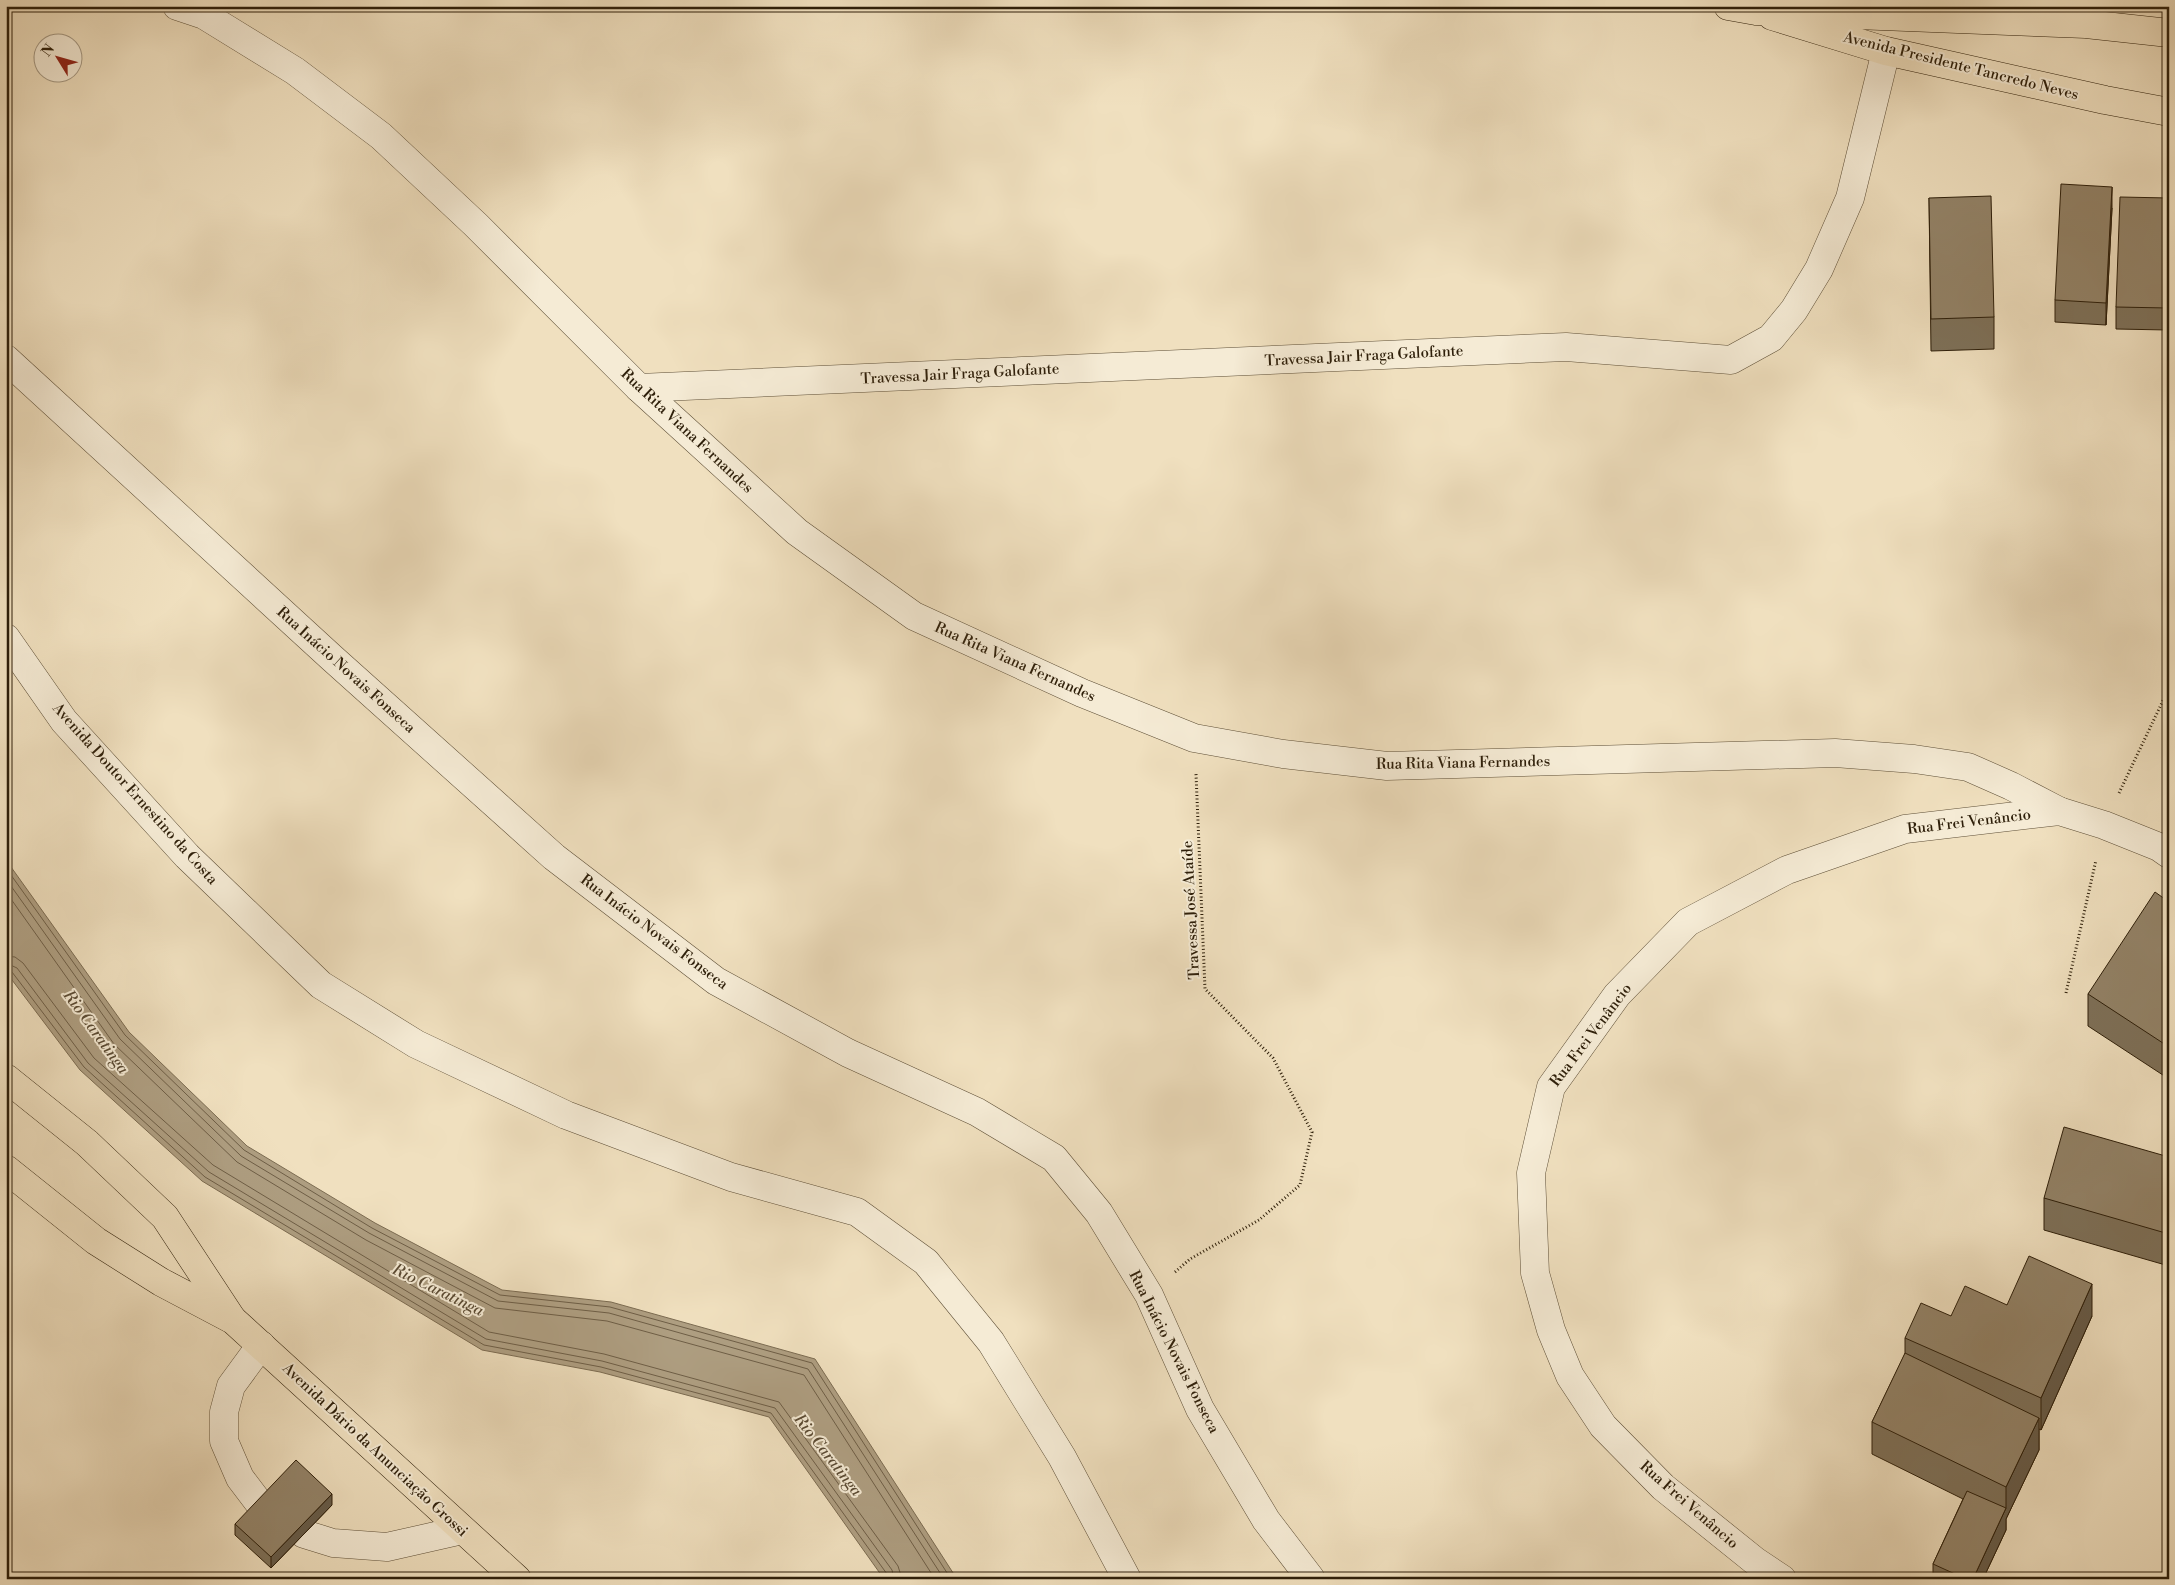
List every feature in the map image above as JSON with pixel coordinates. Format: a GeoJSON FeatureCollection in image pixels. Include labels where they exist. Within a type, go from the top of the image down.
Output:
{"type":"FeatureCollection","features":[{"type":"Feature","properties":{"kind":"main road","name":"Avenida Presidente Tancredo Neves"},"geometry":{"type":"LineString","coordinates":[[1728,6],[1756,11],[1886,51],[2105,100],[2169,112]]}},
{"type":"Feature","properties":{"kind":"main road","name":"Avenida Presidente Tancredo Neves"},"geometry":{"type":"LineString","coordinates":[[1756,11],[2086,24],[2169,33]]}},
{"type":"Feature","properties":{"kind":"main road","name":"Avenida Dário da Anunciação Grossi"},"geometry":{"type":"LineString","coordinates":[[6,1078],[87,1143],[165,1217],[233,1320]]}},
{"type":"Feature","properties":{"kind":"main road","name":"Avenida Dário da Anunciação Grossi"},"geometry":{"type":"LineString","coordinates":[[6,1169],[96,1241],[160,1282],[233,1320],[517,1579]]}},
{"type":"Feature","properties":{"kind":"street","name":"Rua Rita Viana Fernandes"},"geometry":{"type":"LineString","coordinates":[[177,6],[204,15],[295,71],[381,136],[476,224],[639,388],[797,532],[914,616],[1082,693],[1194,738],[1282,754],[1388,766],[1835,753],[1914,759],[1968,767],[2011,786],[2059,811]]}},
{"type":"Feature","properties":{"kind":"street","name":"Travessa Jair Fraga Galofante"},"geometry":{"type":"LineString","coordinates":[[639,388],[1566,347],[1731,360],[1771,338],[1794,310],[1819,269],[1850,198],[1886,51]]}},
{"type":"Feature","properties":{"kind":"street","name":"Rua Inácio Novais Fonseca"},"geometry":{"type":"LineString","coordinates":[[6,359],[325,652],[554,857],[708,976],[848,1052],[977,1112],[1054,1158],[1099,1213],[1149,1295],[1200,1409],[1266,1520],[1311,1579]]}},
{"type":"Feature","properties":{"kind":"street","name":"Avenida Doutor Ernestino da Costa"},"geometry":{"type":"LineString","coordinates":[[6,638],[71,728],[187,856],[321,984],[416,1044],[566,1115],[731,1177],[857,1212],[926,1262],[990,1342],[1062,1457],[1128,1579]]}},
{"type":"Feature","properties":{"kind":"street","name":"Rua Frei Venâncio"},"geometry":{"type":"LineString","coordinates":[[1782,1579],[1755,1561],[1663,1487],[1603,1426],[1570,1376],[1551,1330],[1535,1273],[1532,1173],[1551,1087],[1617,995],[1688,922],[1787,870],[1905,829],[2059,811],[2104,825],[2159,847],[2169,854]]}},
{"type":"Feature","properties":{"kind":"street"},"geometry":{"type":"LineString","coordinates":[[261,1345],[231,1386],[224,1412],[224,1441],[240,1478],[262,1506]]}},
{"type":"Feature","properties":{"kind":"street"},"geometry":{"type":"LineString","coordinates":[[304,1534],[333,1543],[387,1547],[462,1530]]}},
{"type":"Feature","properties":{"kind":"path","name":"Travessa José Ataíde"},"geometry":{"type":"LineString","coordinates":[[1149,1295],[1190,1259],[1260,1220],[1300,1185],[1312,1132],[1273,1058],[1205,988],[1194,738]]}},
{"type":"Feature","properties":{"kind":"water","name":"Rio Caratinga"},"geometry":{"type":"Polygon","coordinates":[[[6,860],[129,1032],[247,1146],[375,1223],[502,1290],[611,1302],[815,1359],[957,1579],[884,1579],[769,1417],[600,1372],[482,1350],[202,1181],[80,1070],[6,972],[6,860]]]}},
{"type":"Feature","properties":{"kind":"building"},"geometry":{"type":"Polygon","coordinates":[[[2061,184],[2112,187],[2106,303],[2055,300],[2061,184]]]}},
{"type":"Feature","properties":{"kind":"building"},"geometry":{"type":"Polygon","coordinates":[[[1991,196],[1994,317],[1931,319],[1929,198],[1991,196]]]}},
{"type":"Feature","properties":{"kind":"building"},"geometry":{"type":"Polygon","coordinates":[[[2120,197],[2169,198],[2168,308],[2116,307],[2120,197]]]}},
{"type":"Feature","properties":{"kind":"building"},"geometry":{"type":"Polygon","coordinates":[[[2155,892],[2169,902],[2169,975],[2165,981],[2169,984],[2169,1047],[2088,994],[2155,892]]]}},
{"type":"Feature","properties":{"kind":"building"},"geometry":{"type":"Polygon","coordinates":[[[2064,1127],[2169,1157],[2169,1234],[2044,1198],[2064,1127]]]}},
{"type":"Feature","properties":{"kind":"building"},"geometry":{"type":"Polygon","coordinates":[[[2029,1256],[2092,1284],[2041,1398],[1905,1338],[1921,1303],[1951,1316],[1965,1286],[2007,1305],[2029,1256]]]}},
{"type":"Feature","properties":{"kind":"building"},"geometry":{"type":"Polygon","coordinates":[[[1905,1353],[2039,1418],[2006,1487],[1872,1422],[1905,1353]]]}},
{"type":"Feature","properties":{"kind":"building"},"geometry":{"type":"Polygon","coordinates":[[[296,1460],[332,1494],[271,1557],[235,1524],[296,1460]]]}},
{"type":"Feature","properties":{"kind":"building"},"geometry":{"type":"Polygon","coordinates":[[[1967,1491],[2006,1508],[1973,1579],[1966,1579],[1933,1564],[1967,1491]]]}}]}
